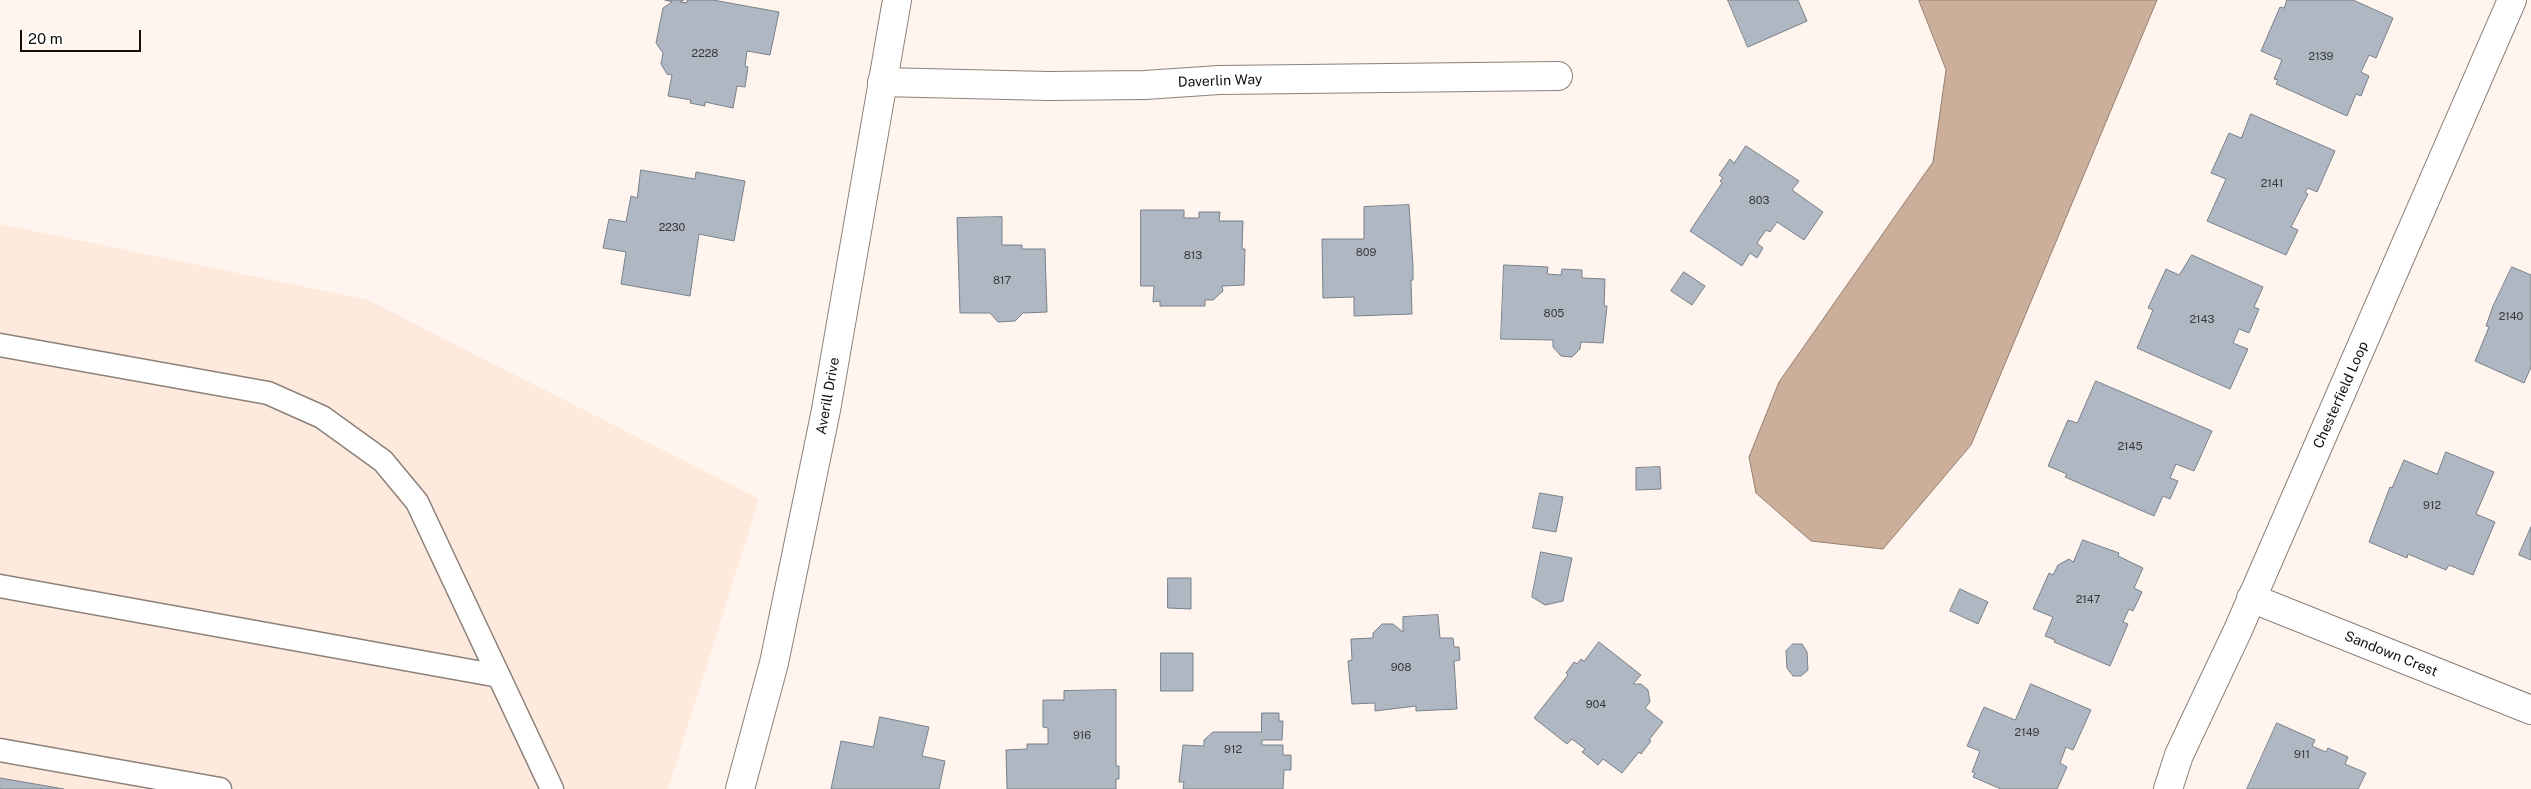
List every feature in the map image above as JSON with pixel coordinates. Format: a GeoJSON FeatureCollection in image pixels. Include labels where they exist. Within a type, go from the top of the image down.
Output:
{"type":"FeatureCollection","features":[{"type":"Feature","properties":{"kind":"street","name":"Averill Drive"},"geometry":{"type":"LineString","coordinates":[[740,789],[774,663],[826,410],[896,0]]}},
{"type":"Feature","properties":{"kind":"street","name":"Chesterfield Loop"},"geometry":{"type":"LineString","coordinates":[[2168,789],[2180,755],[2379,311],[2512,0]]}},
{"type":"Feature","properties":{"kind":"street","name":"Daverlin Way"},"geometry":{"type":"LineString","coordinates":[[882,82],[1048,86],[1145,85],[1219,80],[1558,76]]}},
{"type":"Feature","properties":{"kind":"street","name":"Sandown Crest"},"geometry":{"type":"LineString","coordinates":[[2251,598],[2531,710]]}},
{"type":"Feature","properties":{"kind":"lane"},"geometry":{"type":"LineString","coordinates":[[1,351],[268,393],[322,417],[383,461],[417,502],[552,789]]}},
{"type":"Feature","properties":{"kind":"lane"},"geometry":{"type":"LineString","coordinates":[[0,586],[499,676]]}},
{"type":"Feature","properties":{"kind":"lane"},"geometry":{"type":"LineString","coordinates":[[0,750],[220,789]]}},
{"type":"Feature","properties":{"kind":"shaded area"},"geometry":{"type":"Polygon","coordinates":[[[1919,0],[2157,0],[1971,445],[1883,549],[1811,541],[1756,493],[1749,457],[1779,382],[1933,162],[1946,70],[1919,0]]]}},
{"type":"Feature","properties":{"kind":"shaded area"},"geometry":{"type":"Polygon","coordinates":[[[0,224],[368,300],[759,499],[668,789],[0,789],[0,224]]]}},
{"type":"Feature","properties":{"kind":"building"},"geometry":{"type":"Polygon","coordinates":[[[665,0],[684,0],[680,2],[687,3],[687,0],[713,0],[779,12],[770,55],[747,51],[745,66],[748,67],[745,87],[737,86],[733,108],[705,102],[705,106],[690,103],[691,100],[668,96],[672,75],[667,74],[661,64],[663,53],[656,43],[663,8],[672,2],[665,0]]]}},
{"type":"Feature","properties":{"kind":"building"},"geometry":{"type":"Polygon","coordinates":[[[1728,0],[1798,0],[1807,21],[1748,47],[1728,0]]]}},
{"type":"Feature","properties":{"kind":"building"},"geometry":{"type":"Polygon","coordinates":[[[2287,0],[2353,0],[2393,18],[2376,58],[2369,55],[2361,72],[2369,76],[2361,96],[2356,94],[2347,116],[2276,84],[2278,80],[2274,79],[2282,60],[2261,51],[2280,7],[2284,8],[2287,0]]]}},
{"type":"Feature","properties":{"kind":"building"},"geometry":{"type":"Polygon","coordinates":[[[2251,114],[2335,151],[2317,192],[2308,188],[2305,192],[2308,194],[2291,227],[2298,230],[2286,255],[2207,221],[2226,179],[2211,173],[2229,133],[2241,138],[2251,114]]]}},
{"type":"Feature","properties":{"kind":"building"},"geometry":{"type":"Polygon","coordinates":[[[1746,146],[1799,181],[1792,190],[1823,212],[1804,240],[1777,222],[1770,232],[1766,230],[1757,243],[1763,248],[1757,258],[1750,253],[1742,266],[1690,231],[1722,183],[1720,181],[1723,178],[1719,175],[1730,159],[1734,163],[1746,146]]]}},
{"type":"Feature","properties":{"kind":"building"},"geometry":{"type":"Polygon","coordinates":[[[641,170],[695,179],[696,172],[745,181],[734,241],[699,234],[690,296],[621,284],[626,252],[603,248],[609,219],[626,222],[631,196],[637,198],[641,170]]]}},
{"type":"Feature","properties":{"kind":"building"},"geometry":{"type":"Polygon","coordinates":[[[1409,205],[1413,266],[1413,280],[1411,280],[1412,314],[1354,316],[1354,297],[1323,298],[1322,239],[1364,239],[1364,207],[1409,205]]]}},
{"type":"Feature","properties":{"kind":"building"},"geometry":{"type":"Polygon","coordinates":[[[1141,210],[1184,210],[1184,218],[1199,218],[1199,212],[1220,212],[1219,221],[1243,221],[1242,249],[1245,249],[1244,285],[1222,286],[1223,291],[1213,300],[1205,300],[1205,306],[1160,306],[1160,301],[1153,302],[1154,286],[1141,286],[1141,210]]]}},
{"type":"Feature","properties":{"kind":"building"},"geometry":{"type":"Polygon","coordinates":[[[1002,217],[1002,245],[1022,245],[1022,249],[1045,249],[1047,312],[1023,313],[1015,321],[998,322],[990,313],[960,313],[957,218],[1002,217]]]}},
{"type":"Feature","properties":{"kind":"building"},"geometry":{"type":"Polygon","coordinates":[[[2192,255],[2263,287],[2254,307],[2259,309],[2249,333],[2239,329],[2233,343],[2248,349],[2230,389],[2137,348],[2153,310],[2148,308],[2166,269],[2179,275],[2192,255]]]}},
{"type":"Feature","properties":{"kind":"building"},"geometry":{"type":"Polygon","coordinates":[[[1504,265],[1548,267],[1547,274],[1561,275],[1562,269],[1582,270],[1582,278],[1605,279],[1604,306],[1607,306],[1603,343],[1581,342],[1580,349],[1572,357],[1561,356],[1553,347],[1553,340],[1501,339],[1504,265]]]}},
{"type":"Feature","properties":{"kind":"building"},"geometry":{"type":"Polygon","coordinates":[[[2512,267],[2531,275],[2531,367],[2524,383],[2475,361],[2489,327],[2486,326],[2493,306],[2512,267]]]}},
{"type":"Feature","properties":{"kind":"building"},"geometry":{"type":"Polygon","coordinates":[[[1684,272],[1705,286],[1692,305],[1671,291],[1684,272]]]}},
{"type":"Feature","properties":{"kind":"building"},"geometry":{"type":"Polygon","coordinates":[[[2096,381],[2212,431],[2194,471],[2176,464],[2170,478],[2178,481],[2170,499],[2163,496],[2154,516],[2065,477],[2067,474],[2048,466],[2068,420],[2077,423],[2096,381]]]}},
{"type":"Feature","properties":{"kind":"building"},"geometry":{"type":"Polygon","coordinates":[[[2446,452],[2494,472],[2476,514],[2495,522],[2473,575],[2449,565],[2446,570],[2408,554],[2407,558],[2369,542],[2390,487],[2392,488],[2404,460],[2437,474],[2446,452]]]}},
{"type":"Feature","properties":{"kind":"building"},"geometry":{"type":"Polygon","coordinates":[[[1660,467],[1661,489],[1636,490],[1636,468],[1660,467]]]}},
{"type":"Feature","properties":{"kind":"building"},"geometry":{"type":"Polygon","coordinates":[[[1540,493],[1563,497],[1556,532],[1533,528],[1540,493]]]}},
{"type":"Feature","properties":{"kind":"building"},"geometry":{"type":"Polygon","coordinates":[[[2531,527],[2531,560],[2519,555],[2531,527]]]}},
{"type":"Feature","properties":{"kind":"building"},"geometry":{"type":"Polygon","coordinates":[[[2083,540],[2119,553],[2118,556],[2143,568],[2134,588],[2142,592],[2133,611],[2129,609],[2123,622],[2128,624],[2110,666],[2054,642],[2055,640],[2045,636],[2053,617],[2033,609],[2049,573],[2053,575],[2058,565],[2069,559],[2073,562],[2083,540]]]}},
{"type":"Feature","properties":{"kind":"building"},"geometry":{"type":"Polygon","coordinates":[[[1541,552],[1572,558],[1563,601],[1545,605],[1532,597],[1541,552]]]}},
{"type":"Feature","properties":{"kind":"building"},"geometry":{"type":"Polygon","coordinates":[[[1168,578],[1191,578],[1191,609],[1168,608],[1168,578]]]}},
{"type":"Feature","properties":{"kind":"building"},"geometry":{"type":"Polygon","coordinates":[[[1960,589],[1988,602],[1978,624],[1950,611],[1960,589]]]}},
{"type":"Feature","properties":{"kind":"building"},"geometry":{"type":"Polygon","coordinates":[[[1438,615],[1440,638],[1453,638],[1454,647],[1459,647],[1460,660],[1454,661],[1457,709],[1416,711],[1416,706],[1375,711],[1375,703],[1352,704],[1348,661],[1352,660],[1351,639],[1373,638],[1373,633],[1382,624],[1393,624],[1403,632],[1403,617],[1438,615]]]}},
{"type":"Feature","properties":{"kind":"building"},"geometry":{"type":"Polygon","coordinates":[[[1599,642],[1641,675],[1633,684],[1641,684],[1648,690],[1650,702],[1645,708],[1663,722],[1641,754],[1639,752],[1622,773],[1603,759],[1598,765],[1582,752],[1585,749],[1572,739],[1567,744],[1534,718],[1568,675],[1566,673],[1574,662],[1577,664],[1581,659],[1584,661],[1599,642]]]}},
{"type":"Feature","properties":{"kind":"building"},"geometry":{"type":"Polygon","coordinates":[[[1793,644],[1802,644],[1807,652],[1808,670],[1801,676],[1793,676],[1787,668],[1786,651],[1793,644]]]}},
{"type":"Feature","properties":{"kind":"building"},"geometry":{"type":"Polygon","coordinates":[[[1161,653],[1193,653],[1193,691],[1161,691],[1161,653]]]}},
{"type":"Feature","properties":{"kind":"building"},"geometry":{"type":"Polygon","coordinates":[[[2031,684],[2091,710],[2073,750],[2066,747],[2060,763],[2067,767],[2057,789],[2001,789],[1973,777],[1975,773],[1972,772],[1980,751],[1967,746],[1984,707],[2015,720],[2031,684]]]}},
{"type":"Feature","properties":{"kind":"building"},"geometry":{"type":"Polygon","coordinates":[[[1116,690],[1116,766],[1119,766],[1119,779],[1116,779],[1116,789],[1007,789],[1006,750],[1027,749],[1027,744],[1048,744],[1048,728],[1043,727],[1043,700],[1064,700],[1064,691],[1116,690]]]}},
{"type":"Feature","properties":{"kind":"building"},"geometry":{"type":"Polygon","coordinates":[[[1262,713],[1279,713],[1279,721],[1283,721],[1282,740],[1262,740],[1262,745],[1283,745],[1283,755],[1291,755],[1291,770],[1284,770],[1283,789],[1183,789],[1184,782],[1179,782],[1183,745],[1204,746],[1204,740],[1213,732],[1261,732],[1262,713]]]}},
{"type":"Feature","properties":{"kind":"building"},"geometry":{"type":"Polygon","coordinates":[[[880,717],[929,727],[922,756],[945,761],[939,789],[831,789],[841,741],[873,747],[880,717]]]}},
{"type":"Feature","properties":{"kind":"building"},"geometry":{"type":"Polygon","coordinates":[[[2277,723],[2315,740],[2312,746],[2326,752],[2328,748],[2348,757],[2345,764],[2366,773],[2358,789],[2247,789],[2277,723]]]}},
{"type":"Feature","properties":{"kind":"building"},"geometry":{"type":"Polygon","coordinates":[[[0,778],[64,789],[0,789],[0,778]]]}}]}
